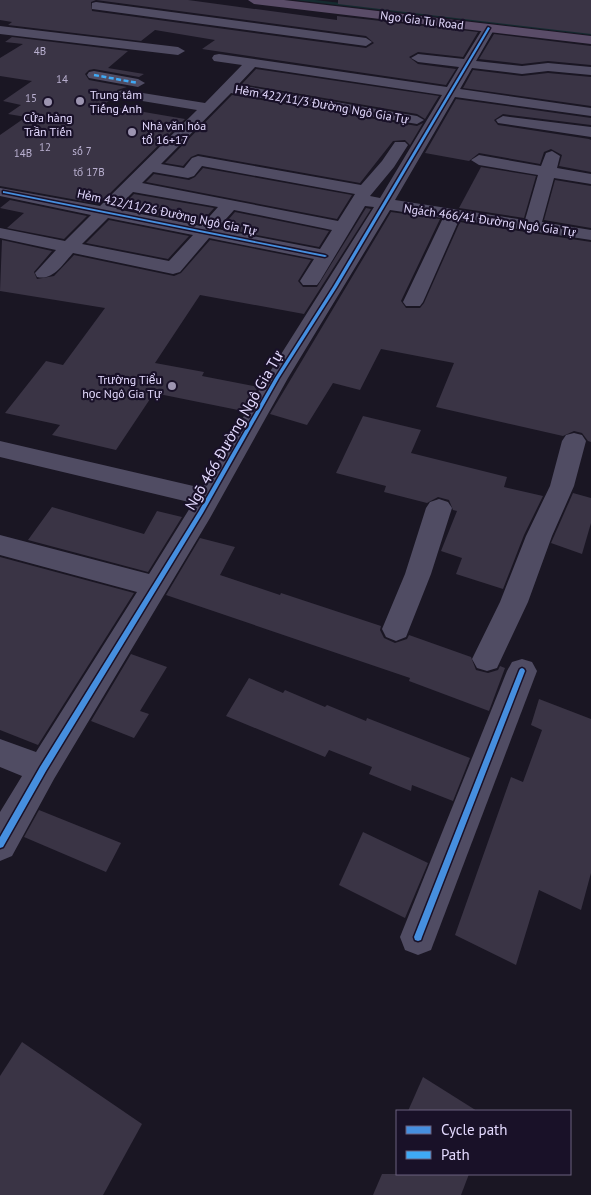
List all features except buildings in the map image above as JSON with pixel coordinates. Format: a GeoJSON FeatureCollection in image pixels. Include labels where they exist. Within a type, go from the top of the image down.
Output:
{"type":"FeatureCollection","features":[{"type":"Feature","properties":{"kind":"main road","name":"Ngo Gia Tu Road"},"geometry":{"type":"LineString","coordinates":[[254,0],[591,40]]}},
{"type":"Feature","properties":{"kind":"main road","name":"Ngo Gia Tu Road"},"geometry":{"type":"LineString","coordinates":[[356,0],[591,27]]}},
{"type":"Feature","properties":{"kind":"street"},"geometry":{"type":"LineString","coordinates":[[286,4],[219,58],[591,112]]}},
{"type":"Feature","properties":{"kind":"street"},"geometry":{"type":"LineString","coordinates":[[96,6],[366,42]]}},
{"type":"Feature","properties":{"kind":"street"},"geometry":{"type":"LineString","coordinates":[[164,27],[194,6]]}},
{"type":"Feature","properties":{"kind":"street"},"geometry":{"type":"LineString","coordinates":[[306,72],[362,13]]}},
{"type":"Feature","properties":{"kind":"street"},"geometry":{"type":"LineString","coordinates":[[57,35],[72,23]]}},
{"type":"Feature","properties":{"kind":"street","name":"Ngõ 466 Đường Ngô Gia Tự"},"geometry":{"type":"LineString","coordinates":[[0,844],[42,769],[101,677],[154,586],[210,498],[278,378],[335,287],[369,198],[444,91],[468,64],[489,28]]}},
{"type":"Feature","properties":{"kind":"street"},"geometry":{"type":"LineString","coordinates":[[0,30],[57,35],[178,51]]}},
{"type":"Feature","properties":{"kind":"street"},"geometry":{"type":"LineString","coordinates":[[136,45],[150,36]]}},
{"type":"Feature","properties":{"kind":"street"},"geometry":{"type":"LineString","coordinates":[[418,58],[522,70],[548,67],[591,71]]}},
{"type":"Feature","properties":{"kind":"street"},"geometry":{"type":"LineString","coordinates":[[44,273],[104,210],[149,168],[251,64]]}},
{"type":"Feature","properties":{"kind":"street"},"geometry":{"type":"LineString","coordinates":[[94,76],[138,83]]}},
{"type":"Feature","properties":{"kind":"street","name":"Hẻm 422/11/3 Đường Ngô Gia Tự"},"geometry":{"type":"LineString","coordinates":[[228,88],[417,120]]}},
{"type":"Feature","properties":{"kind":"street"},"geometry":{"type":"LineString","coordinates":[[310,281],[344,227],[369,198],[388,164],[417,120],[444,91]]}},
{"type":"Feature","properties":{"kind":"street"},"geometry":{"type":"LineString","coordinates":[[124,94],[209,108]]}},
{"type":"Feature","properties":{"kind":"street"},"geometry":{"type":"LineString","coordinates":[[575,110],[583,96]]}},
{"type":"Feature","properties":{"kind":"street"},"geometry":{"type":"LineString","coordinates":[[503,120],[591,132]]}},
{"type":"Feature","properties":{"kind":"street"},"geometry":{"type":"LineString","coordinates":[[535,152],[572,158]]}},
{"type":"Feature","properties":{"kind":"street"},"geometry":{"type":"LineString","coordinates":[[532,226],[546,172],[553,155]]}},
{"type":"Feature","properties":{"kind":"street"},"geometry":{"type":"LineString","coordinates":[[479,160],[591,179]]}},
{"type":"Feature","properties":{"kind":"street","name":"Ngách 466/41 Đường Ngô Gia Tự"},"geometry":{"type":"LineString","coordinates":[[149,168],[184,178],[198,161],[453,214],[591,235]]}},
{"type":"Feature","properties":{"kind":"street"},"geometry":{"type":"LineString","coordinates":[[128,186],[344,227]]}},
{"type":"Feature","properties":{"kind":"street","name":"Hẻm 422/11/26 Đường Ngô Gia Tự"},"geometry":{"type":"LineString","coordinates":[[4,192],[104,210],[325,256]]}},
{"type":"Feature","properties":{"kind":"street"},"geometry":{"type":"LineString","coordinates":[[0,232],[173,268],[230,204]]}},
{"type":"Feature","properties":{"kind":"street"},"geometry":{"type":"LineString","coordinates":[[412,302],[453,214]]}},
{"type":"Feature","properties":{"kind":"street"},"geometry":{"type":"LineString","coordinates":[[487,659],[514,602],[539,536],[562,486],[574,441]]}},
{"type":"Feature","properties":{"kind":"street"},"geometry":{"type":"LineString","coordinates":[[0,449],[210,498]]}},
{"type":"Feature","properties":{"kind":"street"},"geometry":{"type":"LineString","coordinates":[[396,629],[418,574],[439,508]]}},
{"type":"Feature","properties":{"kind":"street"},"geometry":{"type":"LineString","coordinates":[[0,545],[154,586]]}},
{"type":"Feature","properties":{"kind":"street"},"geometry":{"type":"LineString","coordinates":[[418,937],[522,671]]}},
{"type":"Feature","properties":{"kind":"street"},"geometry":{"type":"LineString","coordinates":[[0,753],[42,769]]}},
{"type":"Feature","properties":{"kind":"green space"},"geometry":{"type":"Polygon","coordinates":[[[295,0],[315,0],[591,32],[591,35],[295,0]]]}},
{"type":"Feature","properties":{"kind":"marked path"},"geometry":{"type":"LineString","coordinates":[[94,75],[138,83]]}},
{"type":"Feature","properties":{"kind":"cycle path"},"geometry":{"type":"LineString","coordinates":[[0,844],[43,769],[201,512],[277,378],[335,287],[489,28]]}},
{"type":"Feature","properties":{"kind":"cycle path"},"geometry":{"type":"LineString","coordinates":[[4,192],[325,256]]}},
{"type":"Feature","properties":{"kind":"cycle path"},"geometry":{"type":"LineString","coordinates":[[418,937],[522,671]]}},
{"type":"Feature","properties":{"kind":"place","name":"Trung tâm Tiếng Anh"},"geometry":{"type":"Point","coordinates":[80,101]}},
{"type":"Feature","properties":{"kind":"place","name":"Cửa hàng Trần Tiến"},"geometry":{"type":"Point","coordinates":[48,102]}},
{"type":"Feature","properties":{"kind":"place","name":"Nhà văn hóa tổ 16+17"},"geometry":{"type":"Point","coordinates":[132,132]}},
{"type":"Feature","properties":{"kind":"place","name":"Trường Tiểu học Ngô Gia Tự"},"geometry":{"type":"Point","coordinates":[172,386]}}]}
